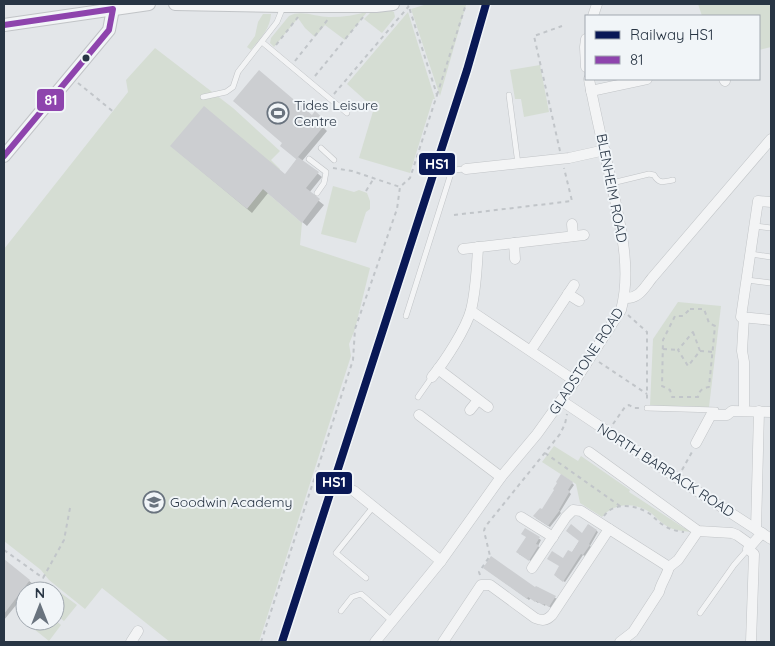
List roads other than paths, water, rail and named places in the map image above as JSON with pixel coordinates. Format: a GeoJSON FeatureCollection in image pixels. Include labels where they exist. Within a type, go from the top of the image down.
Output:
{"type":"FeatureCollection","features":[{"type":"Feature","properties":{"kind":"street"},"geometry":{"type":"LineString","coordinates":[[4,25],[149,4]]}},
{"type":"Feature","properties":{"kind":"street"},"geometry":{"type":"LineString","coordinates":[[175,4],[283,6],[376,6],[393,4]]}},
{"type":"Feature","properties":{"kind":"street"},"geometry":{"type":"LineString","coordinates":[[4,156],[109,30],[113,9]]}},
{"type":"Feature","properties":{"kind":"street","name":"BLENHEIM ROAD"},"geometry":{"type":"LineString","coordinates":[[588,80],[623,236],[625,265],[624,298]]}},
{"type":"Feature","properties":{"kind":"street"},"geometry":{"type":"LineString","coordinates":[[591,91],[643,80]]}},
{"type":"Feature","properties":{"kind":"street","name":"GLADSTONE ROAD"},"geometry":{"type":"LineString","coordinates":[[374,642],[441,561],[501,477],[560,403],[621,310],[624,298],[639,295],[771,139]]}},
{"type":"Feature","properties":{"kind":"street"},"geometry":{"type":"LineString","coordinates":[[466,169],[562,159],[605,150]]}},
{"type":"Feature","properties":{"kind":"street"},"geometry":{"type":"LineString","coordinates":[[744,406],[743,299],[758,201],[771,202]]}},
{"type":"Feature","properties":{"kind":"street"},"geometry":{"type":"LineString","coordinates":[[572,224],[573,236]]}},
{"type":"Feature","properties":{"kind":"street"},"geometry":{"type":"LineString","coordinates":[[463,249],[584,235]]}},
{"type":"Feature","properties":{"kind":"street"},"geometry":{"type":"LineString","coordinates":[[514,243],[515,258]]}},
{"type":"Feature","properties":{"kind":"street"},"geometry":{"type":"LineString","coordinates":[[478,248],[475,290],[471,311],[465,325],[435,373],[488,407]]}},
{"type":"Feature","properties":{"kind":"street"},"geometry":{"type":"LineString","coordinates":[[531,350],[571,290],[579,301]]}},
{"type":"Feature","properties":{"kind":"street"},"geometry":{"type":"LineString","coordinates":[[471,311],[575,381]]}},
{"type":"Feature","properties":{"kind":"street"},"geometry":{"type":"LineString","coordinates":[[744,318],[771,320]]}},
{"type":"Feature","properties":{"kind":"street"},"geometry":{"type":"LineString","coordinates":[[470,410],[478,400]]}},
{"type":"Feature","properties":{"kind":"street","name":"NORTH BARRACK ROAD"},"geometry":{"type":"LineString","coordinates":[[560,403],[608,432],[763,534]]}},
{"type":"Feature","properties":{"kind":"street"},"geometry":{"type":"LineString","coordinates":[[696,443],[712,415],[728,415],[732,411],[771,412]]}},
{"type":"Feature","properties":{"kind":"street"},"geometry":{"type":"LineString","coordinates":[[749,547],[763,534],[758,411]]}},
{"type":"Feature","properties":{"kind":"street"},"geometry":{"type":"LineString","coordinates":[[419,415],[501,477]]}},
{"type":"Feature","properties":{"kind":"street"},"geometry":{"type":"LineString","coordinates":[[589,452],[698,530],[732,533],[749,547],[754,554],[751,642]]}},
{"type":"Feature","properties":{"kind":"street"},"geometry":{"type":"LineString","coordinates":[[354,491],[441,561]]}},
{"type":"Feature","properties":{"kind":"street"},"geometry":{"type":"LineString","coordinates":[[532,568],[566,517],[573,510],[581,511],[669,567]]}},
{"type":"Feature","properties":{"kind":"street"},"geometry":{"type":"LineString","coordinates":[[522,517],[553,536]]}},
{"type":"Feature","properties":{"kind":"street"},"geometry":{"type":"LineString","coordinates":[[443,642],[482,585],[490,585],[535,618],[541,621],[547,620],[552,615],[604,526]]}},
{"type":"Feature","properties":{"kind":"street"},"geometry":{"type":"LineString","coordinates":[[620,642],[633,632],[659,592],[660,584],[667,574],[669,567],[678,560],[698,530]]}},
{"type":"Feature","properties":{"kind":"street"},"geometry":{"type":"LineString","coordinates":[[131,642],[138,631]]}},
{"type":"Feature","properties":{"kind":"lane"},"geometry":{"type":"LineString","coordinates":[[203,97],[226,92],[233,87],[238,72],[277,22],[283,6]]}},
{"type":"Feature","properties":{"kind":"lane"},"geometry":{"type":"LineString","coordinates":[[262,42],[347,113]]}},
{"type":"Feature","properties":{"kind":"lane"},"geometry":{"type":"LineString","coordinates":[[509,95],[518,164]]}},
{"type":"Feature","properties":{"kind":"lane"},"geometry":{"type":"LineString","coordinates":[[321,148],[334,160]]}},
{"type":"Feature","properties":{"kind":"lane"},"geometry":{"type":"LineString","coordinates":[[309,160],[326,172],[324,183],[317,193]]}},
{"type":"Feature","properties":{"kind":"lane"},"geometry":{"type":"LineString","coordinates":[[406,316],[452,170],[466,169]]}},
{"type":"Feature","properties":{"kind":"lane"},"geometry":{"type":"LineString","coordinates":[[612,183],[649,174],[654,175],[660,182],[673,180]]}},
{"type":"Feature","properties":{"kind":"lane"},"geometry":{"type":"LineString","coordinates":[[755,226],[771,228]]}},
{"type":"Feature","properties":{"kind":"lane"},"geometry":{"type":"LineString","coordinates":[[751,254],[771,257]]}},
{"type":"Feature","properties":{"kind":"lane"},"geometry":{"type":"LineString","coordinates":[[747,280],[771,283]]}},
{"type":"Feature","properties":{"kind":"lane"},"geometry":{"type":"LineString","coordinates":[[418,397],[435,373]]}},
{"type":"Feature","properties":{"kind":"lane"},"geometry":{"type":"LineString","coordinates":[[647,408],[732,411]]}},
{"type":"Feature","properties":{"kind":"lane"},"geometry":{"type":"LineString","coordinates":[[366,578],[336,553],[374,507]]}},
{"type":"Feature","properties":{"kind":"lane"},"geometry":{"type":"LineString","coordinates":[[700,613],[749,547]]}},
{"type":"Feature","properties":{"kind":"lane"},"geometry":{"type":"LineString","coordinates":[[341,611],[352,597],[361,594],[392,622]]}},
{"type":"Feature","properties":{"kind":"rail line","name":"HS1"},"geometry":{"type":"LineString","coordinates":[[282,642],[467,70],[486,4]]}},
{"type":"Feature","properties":{"kind":"place","name":"Tides Leisure Centre"},"geometry":{"type":"Point","coordinates":[278,113]}},
{"type":"Feature","properties":{"kind":"place","name":"Goodwin Academy"},"geometry":{"type":"Point","coordinates":[154,502]}}]}
